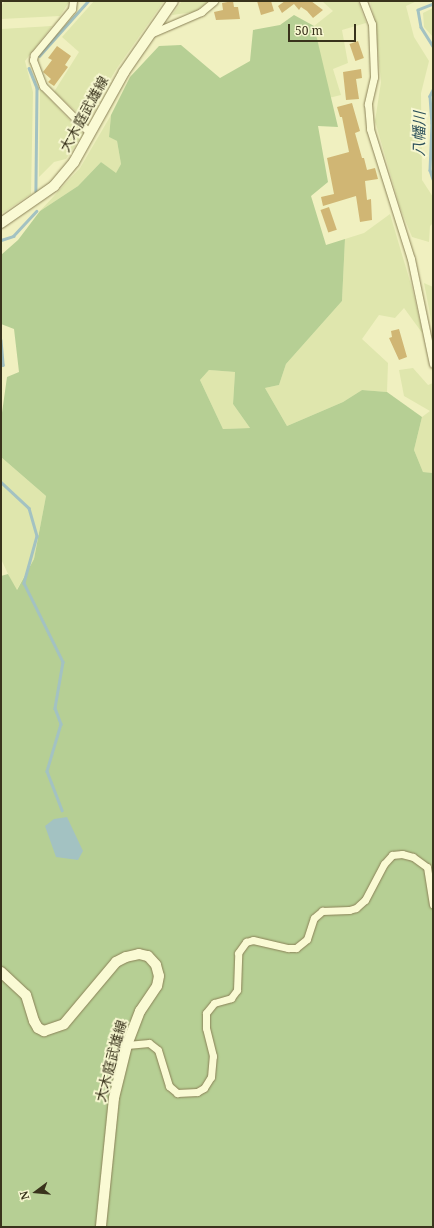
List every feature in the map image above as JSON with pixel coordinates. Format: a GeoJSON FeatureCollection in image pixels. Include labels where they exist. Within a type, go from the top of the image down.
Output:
{"type":"FeatureCollection","features":[{"type":"Feature","properties":{"kind":"main road","name":"大木庭武雄線"},"geometry":{"type":"LineString","coordinates":[[1,223],[54,186],[74,162],[124,72],[173,1]]}},
{"type":"Feature","properties":{"kind":"main road","name":"大木庭武雄線"},"geometry":{"type":"LineString","coordinates":[[1,972],[26,995],[34,1021],[38,1028],[44,1030],[64,1024],[116,962],[139,954],[148,956],[156,965],[159,976],[157,986],[140,1011],[127,1045],[114,1098],[101,1227]]}},
{"type":"Feature","properties":{"kind":"street"},"geometry":{"type":"LineString","coordinates":[[74,1],[72,8],[34,55],[33,60],[43,86],[90,133]]}},
{"type":"Feature","properties":{"kind":"street"},"geometry":{"type":"LineString","coordinates":[[150,34],[201,12],[214,1]]}},
{"type":"Feature","properties":{"kind":"street"},"geometry":{"type":"LineString","coordinates":[[363,1],[372,24],[374,78],[368,104],[370,129],[411,259],[433,364]]}},
{"type":"Feature","properties":{"kind":"street"},"geometry":{"type":"LineString","coordinates":[[127,1045],[149,1043],[158,1050],[170,1086],[177,1093],[197,1092],[204,1088],[211,1077],[213,1056],[206,1028],[206,1013],[214,1004],[231,998],[237,990],[238,953],[246,942],[253,940],[288,948],[296,948],[308,939],[314,918],[322,911],[349,910],[356,908],[364,900],[384,864],[392,855],[402,854],[413,857],[427,867],[433,905]]}},
{"type":"Feature","properties":{"kind":"green space"},"geometry":{"type":"Polygon","coordinates":[[[5,1],[69,2],[60,16],[1,19],[1,6],[5,1]]]}},
{"type":"Feature","properties":{"kind":"green space"},"geometry":{"type":"Polygon","coordinates":[[[94,1],[164,1],[117,68],[86,120],[54,92],[79,52],[62,37],[94,1]]]}},
{"type":"Feature","properties":{"kind":"green space"},"geometry":{"type":"Polygon","coordinates":[[[182,1],[208,1],[195,12],[172,15],[182,1]]]}},
{"type":"Feature","properties":{"kind":"green space"},"geometry":{"type":"Polygon","coordinates":[[[322,1],[358,1],[366,23],[342,30],[348,63],[333,69],[341,95],[329,98],[314,26],[333,11],[322,1]]]}},
{"type":"Feature","properties":{"kind":"green space"},"geometry":{"type":"Polygon","coordinates":[[[370,1],[417,1],[406,6],[414,37],[429,61],[421,93],[422,180],[433,197],[433,223],[430,226],[429,242],[412,237],[400,207],[375,121],[381,82],[375,20],[370,1]]]}},
{"type":"Feature","properties":{"kind":"green space"},"geometry":{"type":"Polygon","coordinates":[[[433,8],[433,37],[424,27],[423,13],[433,8]]]}},
{"type":"Feature","properties":{"kind":"green space"},"geometry":{"type":"Polygon","coordinates":[[[294,15],[314,26],[338,127],[318,126],[328,182],[311,196],[326,245],[345,239],[342,301],[286,364],[279,385],[265,388],[287,426],[343,402],[362,390],[387,392],[422,417],[414,450],[423,472],[433,473],[433,1227],[1,1227],[1,576],[8,574],[17,590],[34,559],[46,496],[1,457],[1,420],[7,377],[19,372],[14,329],[1,324],[1,255],[18,240],[40,211],[78,186],[101,162],[116,173],[121,164],[117,141],[109,137],[111,115],[130,77],[159,46],[181,45],[220,78],[250,61],[253,30],[280,25],[294,15]],[[209,370],[200,380],[223,429],[250,428],[233,404],[235,372],[209,370]]]}},
{"type":"Feature","properties":{"kind":"green space"},"geometry":{"type":"Polygon","coordinates":[[[52,26],[25,61],[33,92],[31,194],[1,214],[1,29],[52,26]]]}},
{"type":"Feature","properties":{"kind":"green space"},"geometry":{"type":"Polygon","coordinates":[[[40,89],[83,134],[66,159],[54,162],[39,177],[40,89]]]}},
{"type":"Feature","properties":{"kind":"green space"},"geometry":{"type":"Polygon","coordinates":[[[111,115],[109,137],[117,141],[121,164],[116,174],[101,162],[78,186],[40,211],[80,168],[111,115]]]}},
{"type":"Feature","properties":{"kind":"green space"},"geometry":{"type":"Polygon","coordinates":[[[390,214],[412,288],[423,334],[404,308],[395,318],[379,315],[362,339],[388,363],[387,392],[362,390],[343,402],[287,426],[265,388],[279,385],[286,364],[342,301],[345,239],[364,233],[390,214]]]}},
{"type":"Feature","properties":{"kind":"green space"},"geometry":{"type":"Polygon","coordinates":[[[424,283],[433,287],[433,330],[424,283]]]}},
{"type":"Feature","properties":{"kind":"green space"},"geometry":{"type":"Polygon","coordinates":[[[413,368],[428,385],[433,383],[433,473],[423,472],[414,450],[422,417],[430,411],[404,396],[399,370],[413,368]]]}},
{"type":"Feature","properties":{"kind":"green space"},"geometry":{"type":"Polygon","coordinates":[[[209,370],[235,372],[233,404],[250,428],[223,429],[200,380],[209,370]]]}},
{"type":"Feature","properties":{"kind":"green space"},"geometry":{"type":"Polygon","coordinates":[[[1,457],[46,496],[34,559],[16,591],[1,559],[1,457]]]}},
{"type":"Feature","properties":{"kind":"water"},"geometry":{"type":"Polygon","coordinates":[[[67,817],[83,851],[78,860],[56,857],[45,826],[54,819],[67,817]]]}},
{"type":"Feature","properties":{"kind":"building"},"geometry":{"type":"Polygon","coordinates":[[[233,1],[234,7],[238,7],[240,19],[216,20],[214,12],[223,10],[222,3],[233,1]]]}},
{"type":"Feature","properties":{"kind":"building"},"geometry":{"type":"Polygon","coordinates":[[[257,1],[271,1],[274,11],[261,15],[257,1]]]}},
{"type":"Feature","properties":{"kind":"building"},"geometry":{"type":"Polygon","coordinates":[[[285,1],[311,1],[323,10],[313,18],[307,11],[301,7],[299,10],[294,4],[282,13],[278,6],[285,1]]]}},
{"type":"Feature","properties":{"kind":"building"},"geometry":{"type":"Polygon","coordinates":[[[358,41],[364,58],[355,61],[349,44],[358,41]]]}},
{"type":"Feature","properties":{"kind":"building"},"geometry":{"type":"Polygon","coordinates":[[[57,46],[71,56],[65,65],[68,67],[54,86],[48,82],[51,79],[43,72],[52,60],[48,58],[57,46]]]}},
{"type":"Feature","properties":{"kind":"building"},"geometry":{"type":"Polygon","coordinates":[[[361,69],[362,78],[356,79],[359,99],[346,100],[343,72],[361,69]]]}},
{"type":"Feature","properties":{"kind":"building"},"geometry":{"type":"Polygon","coordinates":[[[352,103],[360,131],[355,133],[362,158],[364,158],[367,170],[375,168],[378,179],[365,181],[367,200],[371,199],[372,220],[360,222],[356,196],[323,206],[321,197],[334,194],[327,158],[349,152],[342,117],[340,117],[337,107],[352,103]]]}},
{"type":"Feature","properties":{"kind":"building"},"geometry":{"type":"Polygon","coordinates":[[[329,207],[337,230],[328,233],[320,210],[329,207]]]}},
{"type":"Feature","properties":{"kind":"building"},"geometry":{"type":"Polygon","coordinates":[[[399,329],[407,357],[399,360],[389,338],[392,337],[391,331],[399,329]]]}},
{"type":"Feature","properties":{"kind":"waterway"},"geometry":{"type":"LineString","coordinates":[[39,56],[88,1]]}},
{"type":"Feature","properties":{"kind":"waterway","name":"八幡川"},"geometry":{"type":"LineString","coordinates":[[433,4],[418,10],[421,27],[433,46]]}},
{"type":"Feature","properties":{"kind":"waterway"},"geometry":{"type":"LineString","coordinates":[[29,68],[37,88],[36,191]]}},
{"type":"Feature","properties":{"kind":"waterway","name":"八幡川"},"geometry":{"type":"LineString","coordinates":[[433,90],[430,96],[432,123],[430,170],[433,179]]}},
{"type":"Feature","properties":{"kind":"waterway"},"geometry":{"type":"LineString","coordinates":[[1,240],[13,236],[36,211]]}},
{"type":"Feature","properties":{"kind":"waterway"},"geometry":{"type":"LineString","coordinates":[[1,340],[3,365],[1,366]]}},
{"type":"Feature","properties":{"kind":"waterway"},"geometry":{"type":"LineString","coordinates":[[1,482],[29,508],[37,536],[24,583],[63,662],[55,708],[61,724],[47,771],[62,810]]}}]}
